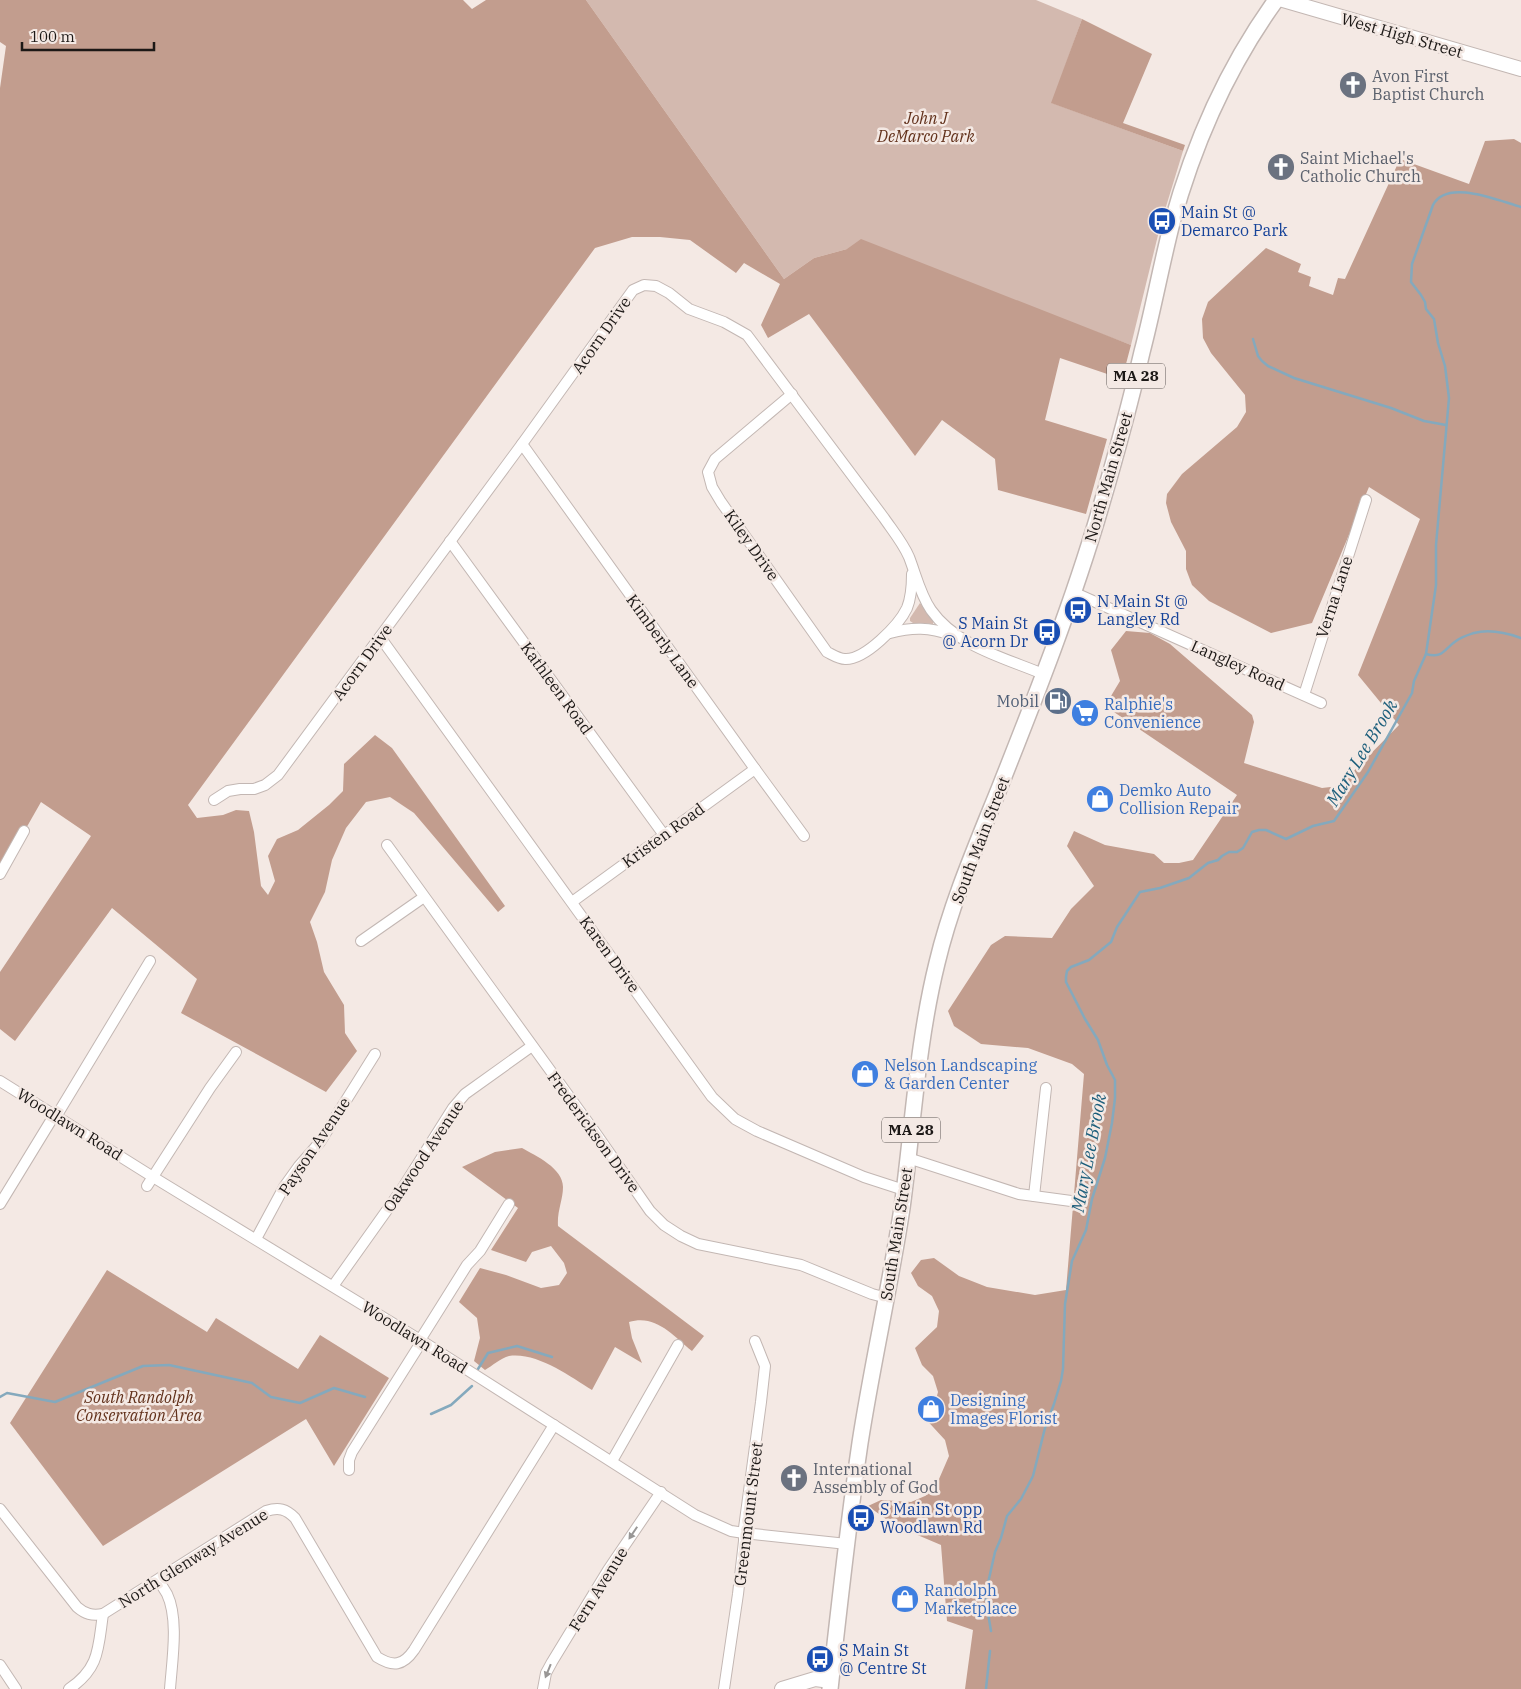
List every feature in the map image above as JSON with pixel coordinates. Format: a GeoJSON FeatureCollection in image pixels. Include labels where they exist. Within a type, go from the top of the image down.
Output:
{"type":"FeatureCollection","features":[{"type":"Feature","properties":{"kind":"main road","name":"North Main Street"},"geometry":{"type":"LineString","coordinates":[[1073,592],[1115,459],[1171,229],[1190,166],[1216,100],[1233,67],[1250,36],[1276,0]]}},
{"type":"Feature","properties":{"kind":"main road","name":"West High Street"},"geometry":{"type":"LineString","coordinates":[[1283,0],[1521,69]]}},
{"type":"Feature","properties":{"kind":"main road","name":"South Main Street"},"geometry":{"type":"LineString","coordinates":[[830,1685],[861,1441],[887,1298],[904,1190],[922,1038],[937,960],[974,851],[1073,592]]}},
{"type":"Feature","properties":{"kind":"main road"},"geometry":{"type":"LineString","coordinates":[[782,1689],[808,1680],[818,1679],[830,1685]]}},
{"type":"Feature","properties":{"kind":"street","name":"Acorn Drive"},"geometry":{"type":"LineString","coordinates":[[214,800],[228,791],[240,788],[254,789],[265,785],[278,775],[522,444],[624,300],[633,290],[644,285],[656,286],[669,293],[688,309],[724,322],[748,335],[905,549],[922,593],[931,610],[947,629],[961,639],[1043,674]]}},
{"type":"Feature","properties":{"kind":"street","name":"Kiley Drive"},"geometry":{"type":"LineString","coordinates":[[792,394],[715,459],[708,472],[712,487],[827,652],[838,658],[847,659],[862,654],[888,633],[900,621],[908,606],[912,569]]}},
{"type":"Feature","properties":{"kind":"street","name":"Kimberly Lane"},"geometry":{"type":"LineString","coordinates":[[522,444],[804,836]]}},
{"type":"Feature","properties":{"kind":"street","name":"Verna Lane"},"geometry":{"type":"LineString","coordinates":[[1304,695],[1366,500]]}},
{"type":"Feature","properties":{"kind":"street","name":"Kathleen Road"},"geometry":{"type":"LineString","coordinates":[[450,541],[664,835]]}},
{"type":"Feature","properties":{"kind":"street","name":"Langley Road"},"geometry":{"type":"LineString","coordinates":[[1073,592],[1321,702]]}},
{"type":"Feature","properties":{"kind":"street","name":"Kiley Drive"},"geometry":{"type":"LineString","coordinates":[[888,633],[908,628],[930,628],[961,639]]}},
{"type":"Feature","properties":{"kind":"street","name":"Karen Drive"},"geometry":{"type":"LineString","coordinates":[[380,637],[723,1109],[735,1119],[757,1131],[864,1177],[904,1190]]}},
{"type":"Feature","properties":{"kind":"street","name":"Kristen Road"},"geometry":{"type":"LineString","coordinates":[[572,902],[754,769]]}},
{"type":"Feature","properties":{"kind":"street"},"geometry":{"type":"LineString","coordinates":[[0,874],[24,831]]}},
{"type":"Feature","properties":{"kind":"street","name":"Frederickson Drive"},"geometry":{"type":"LineString","coordinates":[[387,846],[650,1210],[664,1225],[698,1244],[800,1265],[827,1274],[872,1294],[887,1298]]}},
{"type":"Feature","properties":{"kind":"street"},"geometry":{"type":"LineString","coordinates":[[361,940],[424,897]]}},
{"type":"Feature","properties":{"kind":"street"},"geometry":{"type":"LineString","coordinates":[[2,1198],[56,1115],[150,961]]}},
{"type":"Feature","properties":{"kind":"street","name":"Oakwood Avenue"},"geometry":{"type":"LineString","coordinates":[[334,1286],[402,1189],[453,1108],[465,1094],[532,1046]]}},
{"type":"Feature","properties":{"kind":"street"},"geometry":{"type":"LineString","coordinates":[[147,1186],[210,1088],[236,1052]]}},
{"type":"Feature","properties":{"kind":"street","name":"Payson Avenue"},"geometry":{"type":"LineString","coordinates":[[256,1239],[284,1187],[320,1142],[375,1054]]}},
{"type":"Feature","properties":{"kind":"street","name":"Woodlawn Road"},"geometry":{"type":"LineString","coordinates":[[0,1081],[153,1177],[334,1286],[711,1523],[730,1531],[744,1534],[847,1544]]}},
{"type":"Feature","properties":{"kind":"street"},"geometry":{"type":"LineString","coordinates":[[1034,1196],[1046,1088]]}},
{"type":"Feature","properties":{"kind":"street"},"geometry":{"type":"LineString","coordinates":[[908,1158],[1012,1192],[1071,1201]]}},
{"type":"Feature","properties":{"kind":"street"},"geometry":{"type":"LineString","coordinates":[[349,1470],[349,1460],[352,1452],[467,1265],[480,1251],[510,1204]]}},
{"type":"Feature","properties":{"kind":"street","name":"Greenmount Street"},"geometry":{"type":"LineString","coordinates":[[724,1689],[738,1597],[744,1534],[762,1402],[764,1366],[755,1341]]}},
{"type":"Feature","properties":{"kind":"street"},"geometry":{"type":"LineString","coordinates":[[612,1461],[678,1345]]}},
{"type":"Feature","properties":{"kind":"street","name":"North Glenway Avenue"},"geometry":{"type":"LineString","coordinates":[[2,1515],[77,1607],[89,1615],[103,1614],[266,1511],[274,1508],[282,1509],[295,1518],[377,1657],[386,1662],[403,1662],[414,1650],[554,1425]]}},
{"type":"Feature","properties":{"kind":"street","name":"Fern Avenue"},"geometry":{"type":"LineString","coordinates":[[543,1689],[546,1673],[552,1662],[608,1570],[661,1492]]}},
{"type":"Feature","properties":{"kind":"street"},"geometry":{"type":"LineString","coordinates":[[158,1580],[168,1595],[172,1613],[173,1634],[170,1689]]}},
{"type":"Feature","properties":{"kind":"street"},"geometry":{"type":"LineString","coordinates":[[69,1689],[90,1671],[95,1660],[103,1614]]}},
{"type":"Feature","properties":{"kind":"street"},"geometry":{"type":"LineString","coordinates":[[0,1665],[16,1689]]}},
{"type":"Feature","properties":{"kind":"green space"},"geometry":{"type":"Polygon","coordinates":[[[0,0],[463,0],[472,9],[486,0],[586,0],[784,279],[814,258],[847,249],[861,239],[1131,345],[1122,379],[1060,358],[1045,420],[1107,439],[1086,514],[998,490],[995,459],[942,420],[915,456],[809,314],[768,338],[761,325],[780,284],[744,263],[736,273],[690,240],[632,237],[595,248],[188,805],[197,818],[223,815],[236,810],[249,811],[254,832],[261,886],[268,895],[275,881],[268,856],[277,839],[298,830],[343,791],[344,764],[375,735],[392,748],[505,906],[498,912],[414,813],[390,797],[366,802],[346,828],[332,860],[325,892],[310,922],[324,972],[344,1005],[345,1033],[357,1051],[326,1092],[181,1013],[197,979],[112,908],[15,1041],[0,1029],[0,972],[91,836],[41,802],[0,874],[0,88],[6,46],[0,42],[0,0]]]}},
{"type":"Feature","properties":{"kind":"green space","name":"John J DeMarco Park"},"geometry":{"type":"Polygon","coordinates":[[[586,0],[1036,0],[1082,19],[1052,103],[1183,151],[1161,223],[1131,345],[1021,304],[847,249],[814,258],[784,279],[586,0]]]}},
{"type":"Feature","properties":{"kind":"green space"},"geometry":{"type":"Polygon","coordinates":[[[1082,19],[1152,54],[1123,123],[1185,145],[1183,151],[1051,103],[1082,19]]]}},
{"type":"Feature","properties":{"kind":"green space"},"geometry":{"type":"Polygon","coordinates":[[[1514,139],[1521,143],[1521,1689],[965,1689],[973,1630],[947,1621],[941,1545],[894,1525],[868,1506],[881,1500],[911,1502],[925,1496],[936,1486],[949,1456],[945,1440],[922,1415],[934,1407],[938,1392],[933,1376],[922,1365],[915,1348],[937,1327],[939,1311],[932,1296],[918,1286],[911,1273],[921,1260],[934,1258],[959,1276],[987,1287],[1035,1295],[1066,1290],[1084,1074],[1072,1064],[1028,1048],[981,1044],[954,1026],[948,1011],[991,945],[1005,936],[1052,938],[1071,909],[1094,886],[1067,846],[1074,831],[1105,845],[1154,854],[1164,863],[1179,863],[1193,860],[1237,795],[1105,706],[1120,681],[1111,650],[1126,631],[1150,633],[1170,644],[1252,715],[1254,722],[1244,763],[1322,788],[1339,786],[1399,725],[1358,675],[1420,519],[1369,487],[1312,623],[1271,633],[1209,601],[1192,585],[1186,569],[1186,551],[1171,522],[1166,503],[1167,494],[1182,474],[1237,427],[1246,412],[1245,395],[1211,353],[1203,338],[1202,319],[1208,302],[1266,248],[1301,264],[1298,272],[1311,277],[1309,286],[1333,295],[1338,278],[1345,279],[1400,159],[1469,184],[1485,141],[1514,139]]]}},
{"type":"Feature","properties":{"kind":"green space"},"geometry":{"type":"Polygon","coordinates":[[[920,603],[933,619],[933,624],[913,623],[910,621],[920,603]]]}},
{"type":"Feature","properties":{"kind":"green space"},"geometry":{"type":"Polygon","coordinates":[[[522,1148],[548,1163],[562,1180],[563,1192],[558,1215],[558,1226],[704,1336],[692,1351],[656,1323],[639,1320],[629,1322],[632,1338],[642,1363],[615,1347],[592,1390],[552,1366],[531,1358],[509,1356],[485,1370],[474,1361],[480,1338],[477,1318],[459,1302],[480,1268],[541,1288],[559,1285],[567,1273],[564,1263],[551,1246],[532,1252],[526,1262],[491,1250],[518,1208],[462,1167],[495,1152],[522,1148]]]}},
{"type":"Feature","properties":{"kind":"green space","name":"South Randolph Conservation Area"},"geometry":{"type":"Polygon","coordinates":[[[107,1270],[207,1332],[216,1318],[298,1369],[320,1335],[389,1378],[334,1466],[306,1419],[103,1546],[10,1423],[107,1270]]]}},
{"type":"Feature","properties":{"kind":"waterway","name":"Mary Lee Brook"},"geometry":{"type":"LineString","coordinates":[[991,1631],[986,1601],[995,1552],[1007,1516],[1021,1499],[1033,1476],[1045,1428],[1061,1381],[1065,1304],[1072,1261],[1086,1230],[1092,1199],[1105,1158],[1115,1098],[1115,1080],[1098,1040],[1066,982],[1067,971],[1071,967],[1089,960],[1111,942],[1117,927],[1140,892],[1160,888],[1189,878],[1208,863],[1218,860],[1229,852],[1237,852],[1243,848],[1252,832],[1266,830],[1286,839],[1313,826],[1334,821],[1368,772],[1412,693],[1414,681],[1426,654],[1436,585],[1436,545],[1449,398],[1445,366],[1438,343],[1434,319],[1426,309],[1421,295],[1411,282],[1412,264],[1433,205],[1440,197],[1450,193],[1461,192],[1521,207]]}},
{"type":"Feature","properties":{"kind":"waterway"},"geometry":{"type":"LineString","coordinates":[[1253,339],[1258,356],[1262,361],[1268,366],[1294,378],[1391,408],[1424,421],[1446,425]]}},
{"type":"Feature","properties":{"kind":"waterway"},"geometry":{"type":"LineString","coordinates":[[1426,654],[1440,654],[1460,638],[1480,632],[1498,632],[1521,638]]}},
{"type":"Feature","properties":{"kind":"waterway"},"geometry":{"type":"LineString","coordinates":[[478,1369],[488,1353],[517,1346],[552,1357]]}},
{"type":"Feature","properties":{"kind":"waterway"},"geometry":{"type":"LineString","coordinates":[[0,1397],[7,1393],[55,1402],[143,1366],[169,1365],[252,1383],[271,1397],[300,1403],[334,1388],[365,1397]]}},
{"type":"Feature","properties":{"kind":"waterway"},"geometry":{"type":"LineString","coordinates":[[431,1414],[451,1405],[472,1386]]}},
{"type":"Feature","properties":{"kind":"waterway","name":"Mary Lee Brook"},"geometry":{"type":"LineString","coordinates":[[986,1689],[990,1651]]}},
{"type":"Feature","properties":{"kind":"place","name":"Avon First Baptist Church"},"geometry":{"type":"Point","coordinates":[1353,85]}},
{"type":"Feature","properties":{"kind":"place","name":"Saint Michael's Catholic Church"},"geometry":{"type":"Point","coordinates":[1281,167]}},
{"type":"Feature","properties":{"kind":"place","name":"Main St @ Demarco Park"},"geometry":{"type":"Point","coordinates":[1162,221]}},
{"type":"Feature","properties":{"kind":"place","name":"N Main St @ Langley Rd"},"geometry":{"type":"Point","coordinates":[1078,610]}},
{"type":"Feature","properties":{"kind":"place","name":"S Main St @ Acorn Dr"},"geometry":{"type":"Point","coordinates":[1047,632]}},
{"type":"Feature","properties":{"kind":"place","name":"Mobil"},"geometry":{"type":"Point","coordinates":[1058,701]}},
{"type":"Feature","properties":{"kind":"place","name":"Ralphie's Convenience"},"geometry":{"type":"Point","coordinates":[1085,713]}},
{"type":"Feature","properties":{"kind":"place","name":"Demko Auto Collision Repair"},"geometry":{"type":"Point","coordinates":[1100,799]}},
{"type":"Feature","properties":{"kind":"place","name":"Nelson Landscaping & Garden Center"},"geometry":{"type":"Point","coordinates":[865,1074]}},
{"type":"Feature","properties":{"kind":"place","name":"Designing Images Florist"},"geometry":{"type":"Point","coordinates":[931,1409]}},
{"type":"Feature","properties":{"kind":"place","name":"International Assembly of God"},"geometry":{"type":"Point","coordinates":[794,1478]}},
{"type":"Feature","properties":{"kind":"place","name":"S Main St opp Woodlawn Rd"},"geometry":{"type":"Point","coordinates":[861,1518]}},
{"type":"Feature","properties":{"kind":"place","name":"Randolph Marketplace"},"geometry":{"type":"Point","coordinates":[905,1599]}},
{"type":"Feature","properties":{"kind":"place","name":"S Main St @ Centre St"},"geometry":{"type":"Point","coordinates":[820,1659]}}]}
